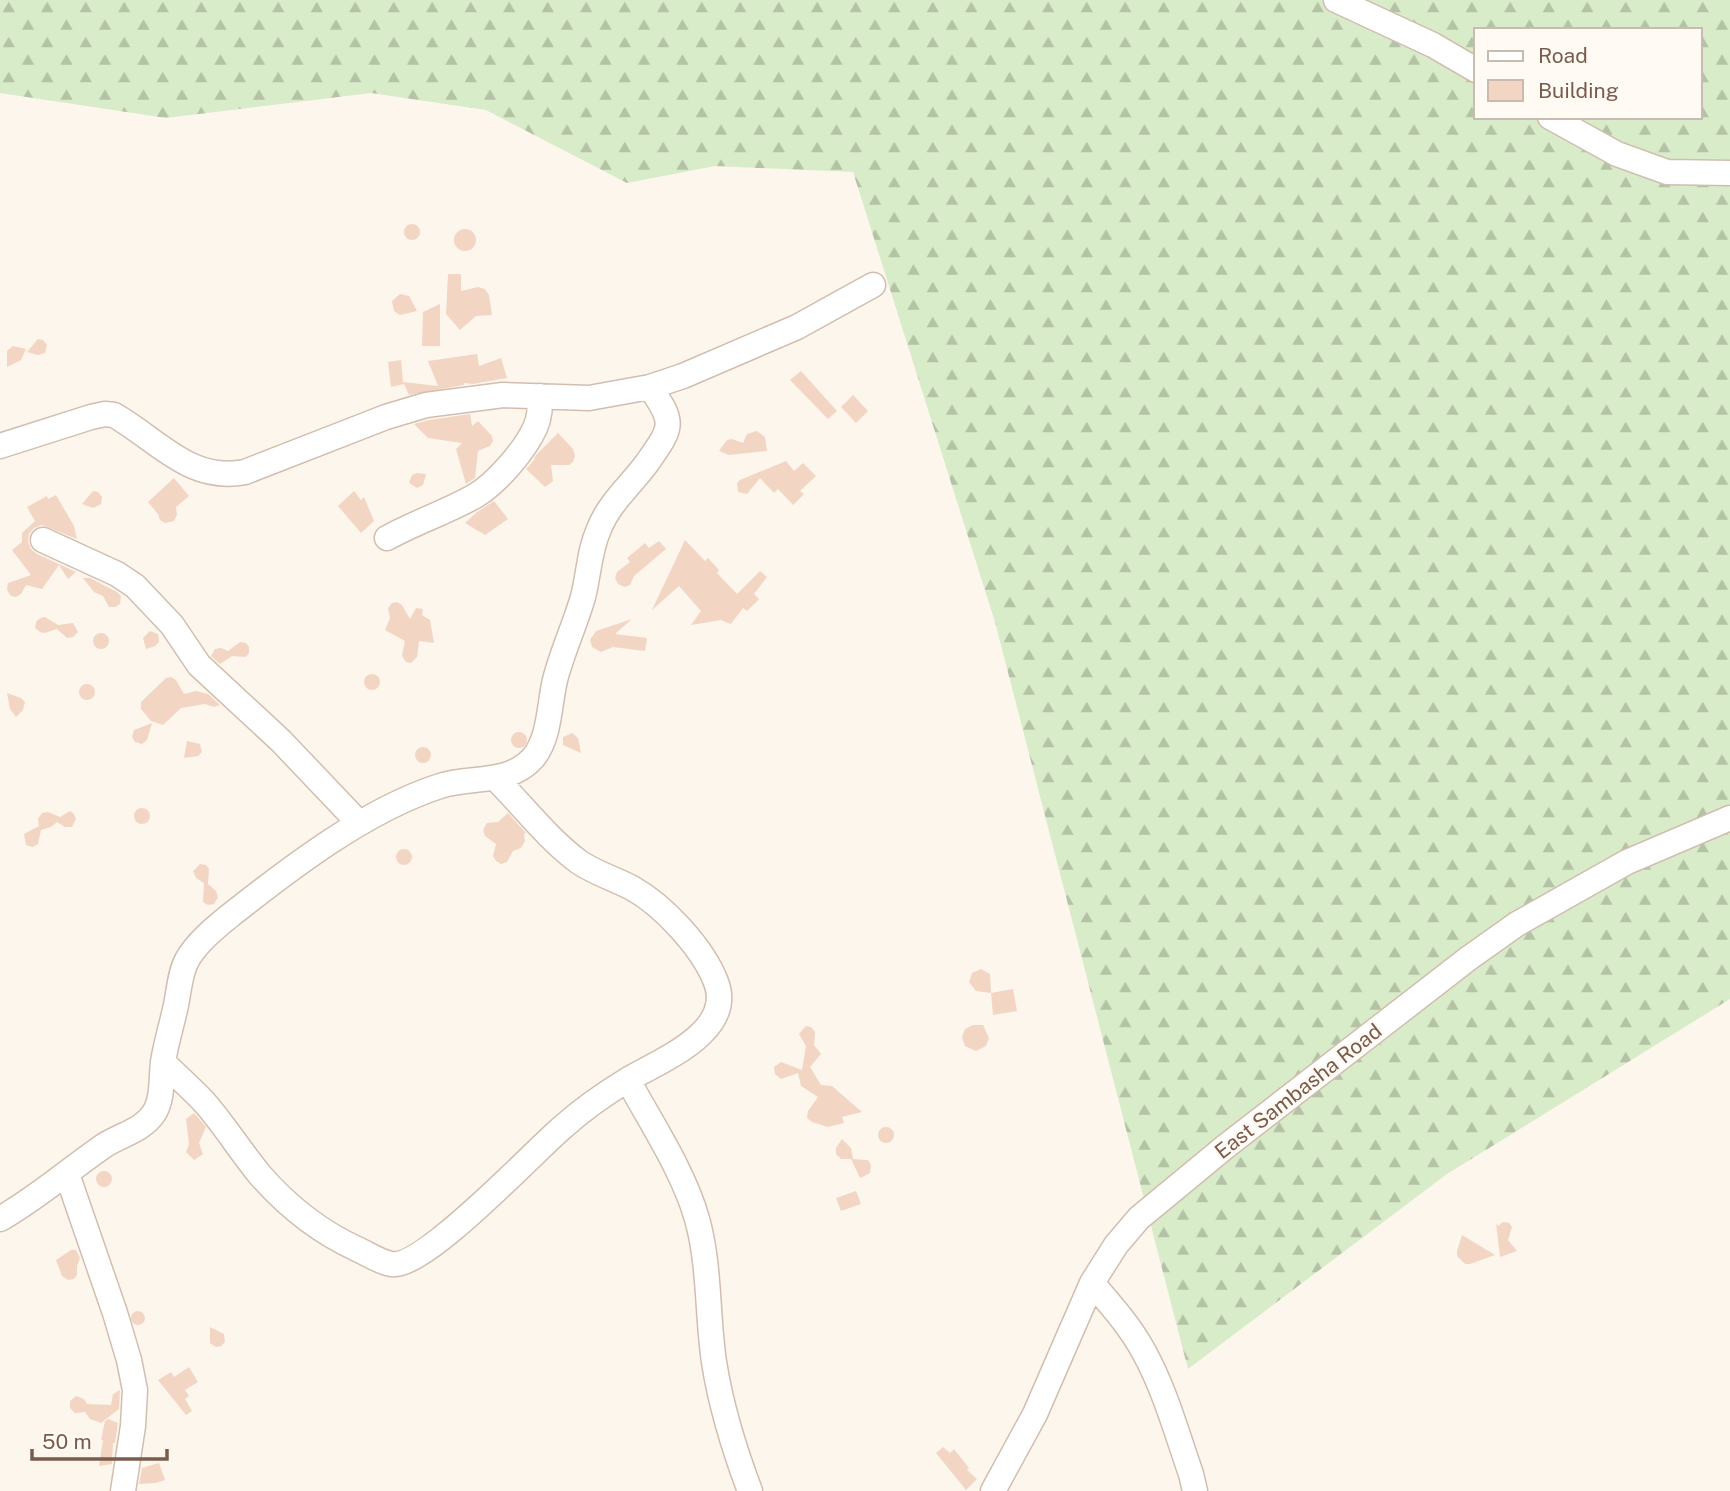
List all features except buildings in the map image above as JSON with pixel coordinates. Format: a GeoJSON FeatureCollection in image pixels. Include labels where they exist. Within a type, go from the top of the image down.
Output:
{"type":"FeatureCollection","features":[{"type":"Feature","properties":{"kind":"street"},"geometry":{"type":"LineString","coordinates":[[1336,0],[1433,45],[1474,69]]}},
{"type":"Feature","properties":{"kind":"street"},"geometry":{"type":"LineString","coordinates":[[1554,119],[1617,154],[1667,172],[1730,173]]}},
{"type":"Feature","properties":{"kind":"street"},"geometry":{"type":"LineString","coordinates":[[0,446],[91,417],[114,415],[174,458],[203,471],[226,476],[246,472],[386,417],[426,405],[503,395],[589,398],[650,387],[683,376],[797,327],[873,285]]}},
{"type":"Feature","properties":{"kind":"street"},"geometry":{"type":"LineString","coordinates":[[0,1219],[107,1144],[147,1121],[159,1101],[163,1062],[181,975],[187,959],[201,942],[232,915],[359,823],[442,785],[496,779],[522,767],[534,757],[544,739],[555,678],[583,597],[599,527],[615,501],[646,464],[665,434],[669,422],[666,411],[650,387]]}},
{"type":"Feature","properties":{"kind":"street"},"geometry":{"type":"LineString","coordinates":[[387,538],[475,496],[490,486],[516,457],[535,428],[540,412],[540,396]]}},
{"type":"Feature","properties":{"kind":"street"},"geometry":{"type":"LineString","coordinates":[[43,540],[117,573],[135,586],[172,625],[199,665],[281,741],[359,823]]}},
{"type":"Feature","properties":{"kind":"street"},"geometry":{"type":"LineString","coordinates":[[163,1062],[205,1102],[261,1176],[312,1224],[335,1239],[395,1265],[407,1261],[445,1236],[564,1125],[598,1099],[674,1055],[700,1036],[714,1018],[720,1001],[716,981],[690,939],[662,908],[634,889],[580,863],[496,779]]}},
{"type":"Feature","properties":{"kind":"street","name":"East Sambasha Road"},"geometry":{"type":"LineString","coordinates":[[993,1491],[1035,1414],[1092,1283],[1116,1245],[1139,1218],[1225,1147],[1469,958],[1517,924],[1627,862],[1730,818]]}},
{"type":"Feature","properties":{"kind":"street"},"geometry":{"type":"LineString","coordinates":[[628,1080],[672,1162],[697,1219],[709,1300],[714,1361],[737,1457],[750,1491]]}},
{"type":"Feature","properties":{"kind":"street"},"geometry":{"type":"LineString","coordinates":[[67,1174],[108,1290],[135,1390],[133,1426],[123,1491]]}},
{"type":"Feature","properties":{"kind":"street"},"geometry":{"type":"LineString","coordinates":[[1092,1283],[1122,1317],[1144,1352],[1156,1377],[1195,1491]]}},
{"type":"Feature","properties":{"kind":"green space"},"geometry":{"type":"Polygon","coordinates":[[[0,0],[1730,0],[1730,999],[1447,1174],[1188,1369],[995,622],[853,172],[715,166],[627,183],[486,110],[371,93],[166,118],[0,93],[0,0]]]}}]}
